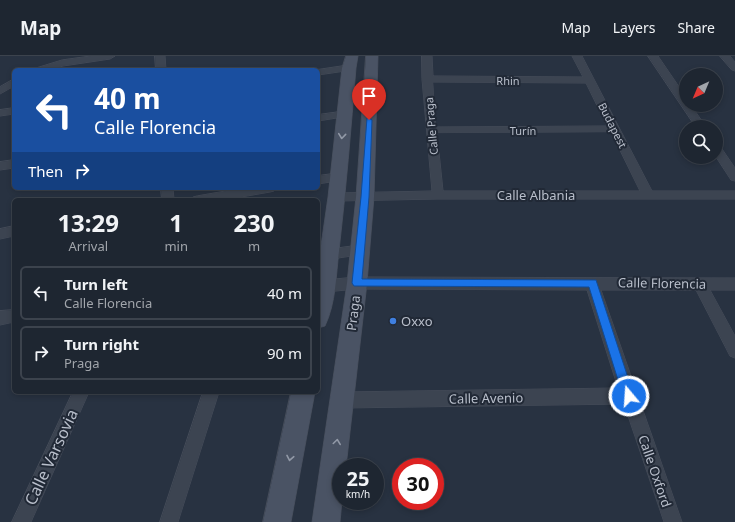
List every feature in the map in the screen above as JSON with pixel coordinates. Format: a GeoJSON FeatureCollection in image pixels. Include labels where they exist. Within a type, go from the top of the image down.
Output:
{"type":"FeatureCollection","features":[{"type":"Feature","properties":{"kind":"street"},"geometry":{"type":"LineString","coordinates":[[46,68],[62,63],[110,56]]}},
{"type":"Feature","properties":{"kind":"street"},"geometry":{"type":"LineString","coordinates":[[160,56],[161,68]]}},
{"type":"Feature","properties":{"kind":"street","name":"Praga"},"geometry":{"type":"LineString","coordinates":[[326,522],[357,283],[365,197],[372,56]]}},
{"type":"Feature","properties":{"kind":"street","name":"Calle Praga"},"geometry":{"type":"LineString","coordinates":[[427,56],[427,79],[431,130],[438,195]]}},
{"type":"Feature","properties":{"kind":"street","name":"Budapest"},"geometry":{"type":"LineString","coordinates":[[578,56],[648,195]]}},
{"type":"Feature","properties":{"kind":"street"},"geometry":{"type":"LineString","coordinates":[[653,56],[696,120]]}},
{"type":"Feature","properties":{"kind":"street"},"geometry":{"type":"LineString","coordinates":[[725,56],[735,68]]}},
{"type":"Feature","properties":{"kind":"street"},"geometry":{"type":"LineString","coordinates":[[320,71],[350,62],[337,197],[323,255],[325,286],[320,310]]}},
{"type":"Feature","properties":{"kind":"street","name":"Rhin"},"geometry":{"type":"LineString","coordinates":[[427,79],[589,80]]}},
{"type":"Feature","properties":{"kind":"street"},"geometry":{"type":"LineString","coordinates":[[0,91],[12,83]]}},
{"type":"Feature","properties":{"kind":"street"},"geometry":{"type":"LineString","coordinates":[[0,113],[12,111]]}},
{"type":"Feature","properties":{"kind":"street"},"geometry":{"type":"LineString","coordinates":[[320,118],[345,114]]}},
{"type":"Feature","properties":{"kind":"street","name":"Turín"},"geometry":{"type":"LineString","coordinates":[[431,130],[615,129]]}},
{"type":"Feature","properties":{"kind":"street"},"geometry":{"type":"LineString","coordinates":[[723,159],[735,177]]}},
{"type":"Feature","properties":{"kind":"street"},"geometry":{"type":"LineString","coordinates":[[0,166],[12,164]]}},
{"type":"Feature","properties":{"kind":"street"},"geometry":{"type":"LineString","coordinates":[[320,180],[338,177]]}},
{"type":"Feature","properties":{"kind":"street"},"geometry":{"type":"LineString","coordinates":[[209,198],[258,190]]}},
{"type":"Feature","properties":{"kind":"street","name":"Calle Albania"},"geometry":{"type":"LineString","coordinates":[[337,197],[438,195],[735,195]]}},
{"type":"Feature","properties":{"kind":"street"},"geometry":{"type":"LineString","coordinates":[[0,234],[12,232]]}},
{"type":"Feature","properties":{"kind":"street"},"geometry":{"type":"LineString","coordinates":[[323,255],[360,250]]}},
{"type":"Feature","properties":{"kind":"street","name":"Calle Florencia"},"geometry":{"type":"LineString","coordinates":[[325,286],[357,283],[735,284]]}},
{"type":"Feature","properties":{"kind":"street","name":"Calle Oxford"},"geometry":{"type":"LineString","coordinates":[[592,283],[629,396],[673,522]]}},
{"type":"Feature","properties":{"kind":"street"},"geometry":{"type":"LineString","coordinates":[[700,284],[735,351]]}},
{"type":"Feature","properties":{"kind":"street","name":"Calle Varsovia"},"geometry":{"type":"LineString","coordinates":[[21,522],[80,394]]}},
{"type":"Feature","properties":{"kind":"street"},"geometry":{"type":"LineString","coordinates":[[168,522],[210,394]]}},
{"type":"Feature","properties":{"kind":"street"},"geometry":{"type":"LineString","coordinates":[[278,522],[303,394]]}},
{"type":"Feature","properties":{"kind":"street","name":"Calle Avenio"},"geometry":{"type":"LineString","coordinates":[[342,400],[629,396]]}},
{"type":"Feature","properties":{"kind":"place","name":"Oxxo"},"geometry":{"type":"Point","coordinates":[393,321]}},
{"type":"Feature","properties":{"kind":"route"},"geometry":{"type":"LineString","coordinates":[[369,120],[365,197],[357,283],[592,283],[629,396]]}}]}
